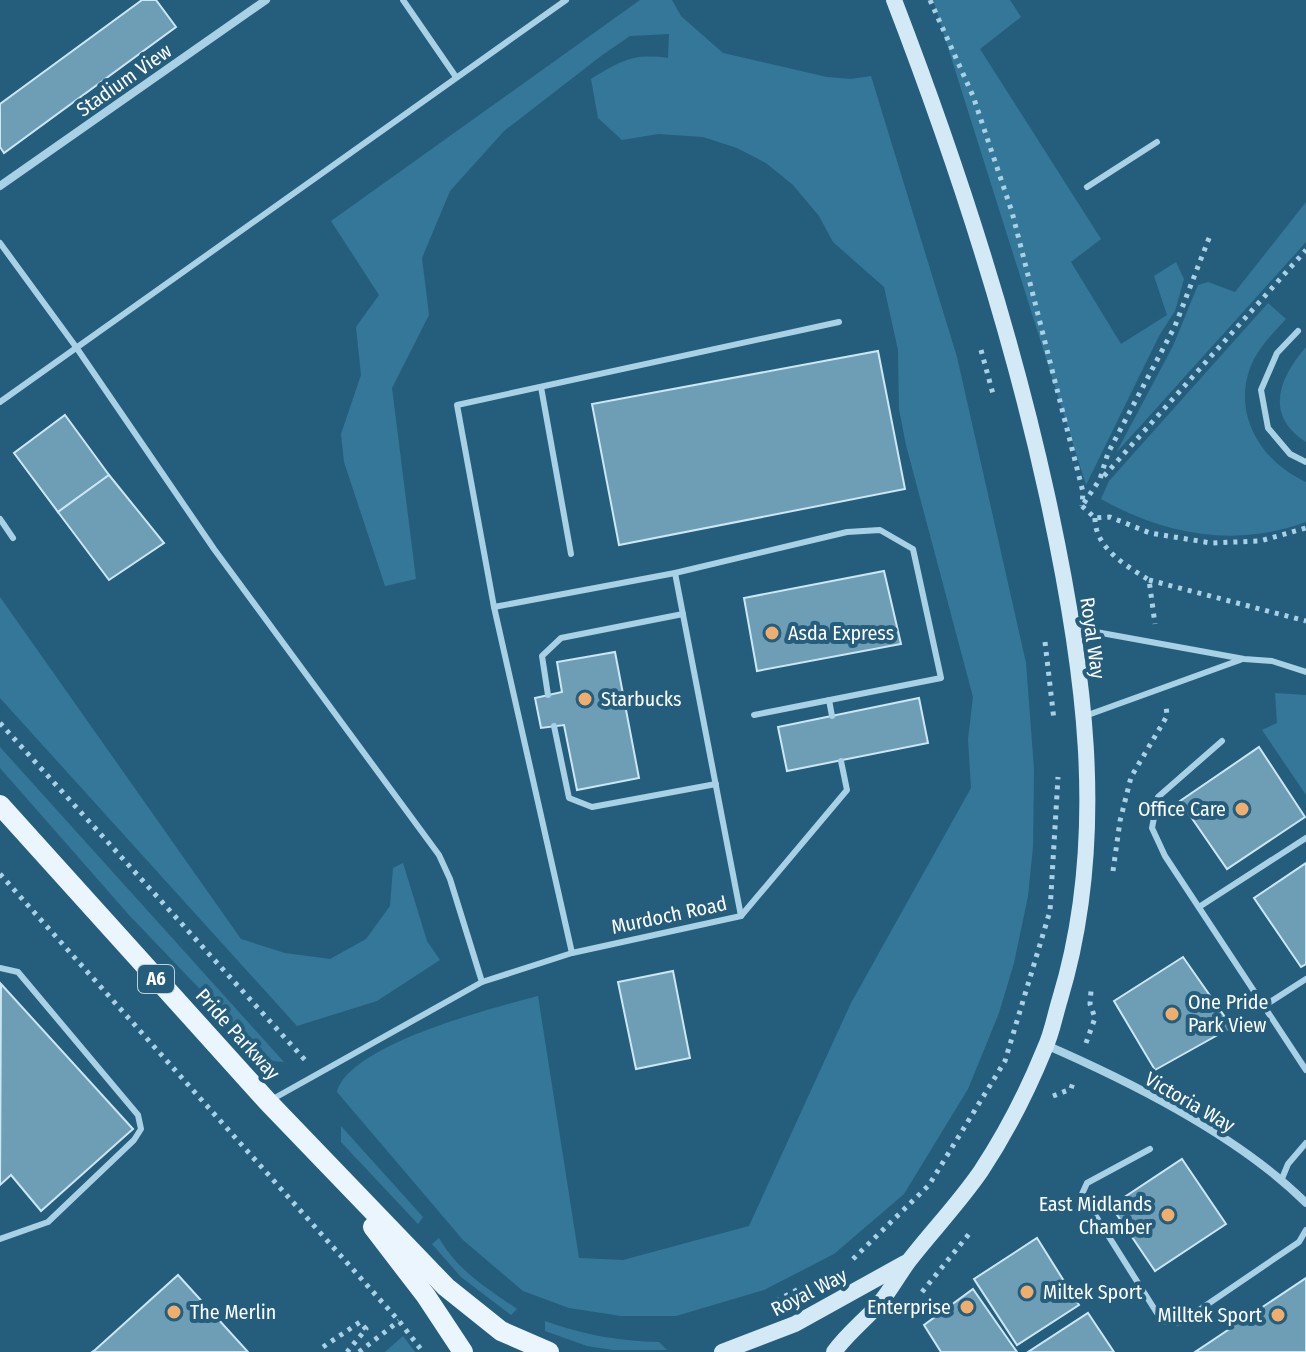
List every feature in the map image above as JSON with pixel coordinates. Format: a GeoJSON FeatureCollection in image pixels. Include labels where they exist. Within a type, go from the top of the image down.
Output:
{"type":"FeatureCollection","features":[{"type":"Feature","properties":{"kind":"main road","name":"Pride Parkway"},"geometry":{"type":"LineString","coordinates":[[0,805],[268,1102],[446,1287],[501,1331],[549,1352]]}},
{"type":"Feature","properties":{"kind":"main road","name":"Pride Parkway"},"geometry":{"type":"LineString","coordinates":[[314,1150],[426,1296],[463,1352]]}},
{"type":"Feature","properties":{"kind":"street","name":"Stadium View"},"geometry":{"type":"LineString","coordinates":[[0,186],[266,0]]}},
{"type":"Feature","properties":{"kind":"street","name":"Royal Way"},"geometry":{"type":"LineString","coordinates":[[834,1352],[880,1302],[979,1173],[1008,1125],[1046,1045],[1071,958],[1081,904],[1087,812],[1084,717],[1065,583],[1035,442],[1003,320],[942,130],[894,0]]}},
{"type":"Feature","properties":{"kind":"street","name":"Victoria Way"},"geometry":{"type":"LineString","coordinates":[[1046,1045],[1096,1067],[1227,1141],[1306,1203]]}},
{"type":"Feature","properties":{"kind":"street","name":"Royal Way"},"geometry":{"type":"LineString","coordinates":[[722,1352],[795,1324],[910,1260]]}},
{"type":"Feature","properties":{"kind":"lane"},"geometry":{"type":"LineString","coordinates":[[403,0],[456,77]]}},
{"type":"Feature","properties":{"kind":"lane"},"geometry":{"type":"LineString","coordinates":[[0,402],[566,0]]}},
{"type":"Feature","properties":{"kind":"lane"},"geometry":{"type":"LineString","coordinates":[[1087,187],[1157,142]]}},
{"type":"Feature","properties":{"kind":"lane"},"geometry":{"type":"LineString","coordinates":[[0,243],[76,347],[214,549],[439,855],[450,879],[482,982]]}},
{"type":"Feature","properties":{"kind":"lane"},"geometry":{"type":"LineString","coordinates":[[572,953],[494,607],[457,405],[839,322]]}},
{"type":"Feature","properties":{"kind":"lane"},"geometry":{"type":"LineString","coordinates":[[1298,331],[1277,353],[1261,390],[1268,428],[1290,454],[1306,462]]}},
{"type":"Feature","properties":{"kind":"lane"},"geometry":{"type":"LineString","coordinates":[[541,387],[571,554]]}},
{"type":"Feature","properties":{"kind":"lane"},"geometry":{"type":"LineString","coordinates":[[0,519],[13,538]]}},
{"type":"Feature","properties":{"kind":"lane"},"geometry":{"type":"LineString","coordinates":[[494,607],[675,573],[847,532],[880,530],[913,549],[941,678],[754,715]]}},
{"type":"Feature","properties":{"kind":"lane"},"geometry":{"type":"LineString","coordinates":[[675,573],[741,916]]}},
{"type":"Feature","properties":{"kind":"lane"},"geometry":{"type":"LineString","coordinates":[[548,695],[542,656],[561,638],[683,614]]}},
{"type":"Feature","properties":{"kind":"lane"},"geometry":{"type":"LineString","coordinates":[[1071,627],[1244,659],[1272,661],[1306,672]]}},
{"type":"Feature","properties":{"kind":"lane"},"geometry":{"type":"LineString","coordinates":[[1084,717],[1244,659]]}},
{"type":"Feature","properties":{"kind":"lane"},"geometry":{"type":"LineString","coordinates":[[829,700],[832,716]]}},
{"type":"Feature","properties":{"kind":"lane"},"geometry":{"type":"LineString","coordinates":[[554,726],[569,798],[580,803],[592,807],[716,784]]}},
{"type":"Feature","properties":{"kind":"lane"},"geometry":{"type":"LineString","coordinates":[[1222,741],[1158,797],[1152,828],[1165,856],[1306,1070]]}},
{"type":"Feature","properties":{"kind":"lane","name":"Murdoch Road"},"geometry":{"type":"LineString","coordinates":[[268,1102],[482,982],[572,953],[741,916],[847,790],[841,761]]}},
{"type":"Feature","properties":{"kind":"lane"},"geometry":{"type":"LineString","coordinates":[[1199,907],[1306,838]]}},
{"type":"Feature","properties":{"kind":"lane"},"geometry":{"type":"LineString","coordinates":[[0,968],[18,972],[138,1115],[141,1129],[134,1140],[48,1222],[0,1239]]}},
{"type":"Feature","properties":{"kind":"lane"},"geometry":{"type":"LineString","coordinates":[[1264,1006],[1306,979]]}},
{"type":"Feature","properties":{"kind":"lane"},"geometry":{"type":"LineString","coordinates":[[1281,1181],[1288,1164],[1306,1143]]}},
{"type":"Feature","properties":{"kind":"lane"},"geometry":{"type":"LineString","coordinates":[[1150,1149],[1087,1183],[1082,1194],[1162,1321],[1180,1323],[1299,1242],[1306,1230]]}},
{"type":"Feature","properties":{"kind":"path"},"geometry":{"type":"LineString","coordinates":[[930,0],[973,96],[1012,212],[1083,492],[1082,506]]}},
{"type":"Feature","properties":{"kind":"path"},"geometry":{"type":"LineString","coordinates":[[1100,479],[1108,453],[1175,326],[1211,233]]}},
{"type":"Feature","properties":{"kind":"path"},"geometry":{"type":"LineString","coordinates":[[1082,506],[1100,479],[1306,250]]}},
{"type":"Feature","properties":{"kind":"path"},"geometry":{"type":"LineString","coordinates":[[978,340],[994,398]]}},
{"type":"Feature","properties":{"kind":"path"},"geometry":{"type":"LineString","coordinates":[[1082,506],[1095,518],[1110,517],[1150,533],[1211,543],[1260,541],[1306,528]]}},
{"type":"Feature","properties":{"kind":"path"},"geometry":{"type":"LineString","coordinates":[[1149,580],[1306,621]]}},
{"type":"Feature","properties":{"kind":"path"},"geometry":{"type":"LineString","coordinates":[[1044,635],[1055,727]]}},
{"type":"Feature","properties":{"kind":"path"},"geometry":{"type":"LineString","coordinates":[[0,723],[317,1072]]}},
{"type":"Feature","properties":{"kind":"path"},"geometry":{"type":"LineString","coordinates":[[843,1265],[855,1258],[929,1185],[1005,1061],[1050,911],[1058,773]]}},
{"type":"Feature","properties":{"kind":"path"},"geometry":{"type":"LineString","coordinates":[[0,874],[399,1321],[423,1352]]}},
{"type":"Feature","properties":{"kind":"path"},"geometry":{"type":"LineString","coordinates":[[769,1305],[818,1278]]}},
{"type":"Feature","properties":{"kind":"path"},"geometry":{"type":"LineString","coordinates":[[359,1352],[399,1321]]}},
{"type":"Feature","properties":{"kind":"path"},"geometry":{"type":"LineString","coordinates":[[323,1347],[360,1322],[366,1329],[347,1352]]}},
{"type":"Feature","properties":{"kind":"shaded area"},"geometry":{"type":"Polygon","coordinates":[[[640,0],[672,0],[681,16],[723,53],[827,77],[851,79],[871,76],[957,357],[1026,663],[1034,769],[1033,847],[1028,896],[1014,963],[999,1013],[968,1089],[904,1194],[834,1254],[764,1290],[676,1316],[621,1316],[569,1308],[523,1291],[463,1240],[337,1092],[348,1075],[368,1058],[394,1044],[458,1019],[538,996],[579,1258],[623,1260],[749,1226],[851,1003],[971,788],[968,739],[973,697],[906,445],[899,409],[898,350],[884,287],[833,242],[819,216],[793,185],[766,163],[737,148],[703,137],[658,134],[622,140],[598,118],[591,79],[628,60],[668,58],[669,34],[630,36],[601,56],[504,131],[450,191],[422,258],[429,315],[392,388],[416,579],[385,586],[344,462],[341,434],[361,375],[356,327],[379,295],[331,221],[640,0]]]}},
{"type":"Feature","properties":{"kind":"shaded area"},"geometry":{"type":"Polygon","coordinates":[[[933,0],[1010,0],[1021,17],[980,49],[1101,239],[1071,262],[1121,344],[1167,315],[1154,276],[1176,262],[1184,279],[1175,311],[1159,336],[1086,485],[933,0]]]}},
{"type":"Feature","properties":{"kind":"shaded area"},"geometry":{"type":"Polygon","coordinates":[[[1306,202],[1306,242],[1116,453],[1173,346],[1198,285],[1208,282],[1235,292],[1306,202]]]}},
{"type":"Feature","properties":{"kind":"shaded area"},"geometry":{"type":"Polygon","coordinates":[[[1268,303],[1286,319],[1254,359],[1247,378],[1247,414],[1262,447],[1289,473],[1306,482],[1306,522],[1253,534],[1201,534],[1150,521],[1101,499],[1109,481],[1268,303]]]}},
{"type":"Feature","properties":{"kind":"shaded area"},"geometry":{"type":"Polygon","coordinates":[[[1306,347],[1306,442],[1284,420],[1280,396],[1289,371],[1306,347]]]}},
{"type":"Feature","properties":{"kind":"shaded area"},"geometry":{"type":"Polygon","coordinates":[[[0,597],[241,939],[285,953],[330,959],[366,939],[390,906],[393,868],[403,863],[427,941],[440,960],[377,1001],[297,1026],[0,698],[0,597]]]}},
{"type":"Feature","properties":{"kind":"shaded area"},"geometry":{"type":"Polygon","coordinates":[[[1275,693],[1306,695],[1306,795],[1262,730],[1277,723],[1275,693]]]}},
{"type":"Feature","properties":{"kind":"shaded area"},"geometry":{"type":"Polygon","coordinates":[[[0,747],[284,1062],[273,1061],[261,1053],[129,915],[0,768],[0,747]]]}},
{"type":"Feature","properties":{"kind":"shaded area"},"geometry":{"type":"Polygon","coordinates":[[[341,1126],[423,1217],[418,1224],[341,1142],[341,1126]]]}},
{"type":"Feature","properties":{"kind":"shaded area"},"geometry":{"type":"Polygon","coordinates":[[[439,1238],[464,1269],[517,1309],[511,1315],[461,1277],[432,1244],[439,1238]]]}},
{"type":"Feature","properties":{"kind":"shaded area"},"geometry":{"type":"Polygon","coordinates":[[[545,1321],[601,1336],[659,1342],[667,1350],[613,1350],[587,1346],[545,1331],[545,1321]]]}},
{"type":"Feature","properties":{"kind":"shaded area"},"geometry":{"type":"Polygon","coordinates":[[[403,1336],[415,1352],[385,1352],[403,1336]]]}},
{"type":"Feature","properties":{"kind":"building"},"geometry":{"type":"Polygon","coordinates":[[[142,0],[156,0],[176,27],[4,153],[0,147],[0,104],[142,0]]]}},
{"type":"Feature","properties":{"kind":"building"},"geometry":{"type":"Polygon","coordinates":[[[878,351],[905,489],[619,545],[592,404],[878,351]]]}},
{"type":"Feature","properties":{"kind":"building"},"geometry":{"type":"Polygon","coordinates":[[[65,415],[109,475],[58,512],[14,453],[65,415]]]}},
{"type":"Feature","properties":{"kind":"building"},"geometry":{"type":"Polygon","coordinates":[[[109,475],[164,543],[109,580],[58,512],[109,475]]]}},
{"type":"Feature","properties":{"kind":"building"},"geometry":{"type":"Polygon","coordinates":[[[884,571],[901,644],[757,671],[744,598],[884,571]]]}},
{"type":"Feature","properties":{"kind":"building"},"geometry":{"type":"Polygon","coordinates":[[[615,652],[639,778],[577,790],[564,725],[541,728],[535,698],[562,692],[557,662],[615,652]]]}},
{"type":"Feature","properties":{"kind":"building"},"geometry":{"type":"Polygon","coordinates":[[[919,698],[928,743],[787,771],[778,727],[919,698]]]}},
{"type":"Feature","properties":{"kind":"building","name":"Office Care"},"geometry":{"type":"Polygon","coordinates":[[[1259,747],[1305,817],[1227,869],[1180,801],[1259,747]]]}},
{"type":"Feature","properties":{"kind":"building"},"geometry":{"type":"Polygon","coordinates":[[[1306,863],[1306,964],[1301,967],[1254,898],[1306,863]]]}},
{"type":"Feature","properties":{"kind":"building","name":"One Pride Park View"},"geometry":{"type":"Polygon","coordinates":[[[1183,957],[1232,1027],[1155,1070],[1114,1001],[1183,957]]]}},
{"type":"Feature","properties":{"kind":"building"},"geometry":{"type":"Polygon","coordinates":[[[673,971],[690,1058],[636,1069],[618,982],[673,971]]]}},
{"type":"Feature","properties":{"kind":"building"},"geometry":{"type":"Polygon","coordinates":[[[1,984],[133,1129],[41,1211],[11,1175],[0,1185],[1,984]]]}},
{"type":"Feature","properties":{"kind":"building","name":"East Midlands Chamber"},"geometry":{"type":"Polygon","coordinates":[[[1182,1159],[1226,1224],[1155,1271],[1111,1206],[1182,1159]]]}},
{"type":"Feature","properties":{"kind":"building","name":"Miltek Sport"},"geometry":{"type":"Polygon","coordinates":[[[1037,1238],[1079,1305],[1017,1345],[974,1279],[1037,1238]]]}},
{"type":"Feature","properties":{"kind":"building","name":"The Merlin"},"geometry":{"type":"Polygon","coordinates":[[[178,1275],[248,1352],[92,1352],[95,1350],[178,1275]]]}},
{"type":"Feature","properties":{"kind":"building","name":"Milltek Sport"},"geometry":{"type":"Polygon","coordinates":[[[1306,1278],[1306,1352],[1195,1352],[1306,1278]]]}},
{"type":"Feature","properties":{"kind":"building","name":"Enterprise"},"geometry":{"type":"Polygon","coordinates":[[[973,1289],[1017,1352],[941,1352],[924,1325],[973,1289]]]}},
{"type":"Feature","properties":{"kind":"building"},"geometry":{"type":"Polygon","coordinates":[[[1088,1313],[1114,1352],[1028,1352],[1088,1313]]]}},
{"type":"Feature","properties":{"kind":"place","name":"Asda Express"},"geometry":{"type":"Point","coordinates":[772,633]}},
{"type":"Feature","properties":{"kind":"place","name":"Starbucks"},"geometry":{"type":"Point","coordinates":[585,699]}},
{"type":"Feature","properties":{"kind":"place","name":"Office Care"},"geometry":{"type":"Point","coordinates":[1242,809]}},
{"type":"Feature","properties":{"kind":"place","name":"One Pride Park View"},"geometry":{"type":"Point","coordinates":[1172,1014]}},
{"type":"Feature","properties":{"kind":"place","name":"East Midlands Chamber"},"geometry":{"type":"Point","coordinates":[1168,1215]}},
{"type":"Feature","properties":{"kind":"place","name":"Miltek Sport"},"geometry":{"type":"Point","coordinates":[1027,1292]}},
{"type":"Feature","properties":{"kind":"place","name":"Enterprise"},"geometry":{"type":"Point","coordinates":[967,1307]}},
{"type":"Feature","properties":{"kind":"place","name":"The Merlin"},"geometry":{"type":"Point","coordinates":[174,1312]}},
{"type":"Feature","properties":{"kind":"place","name":"Milltek Sport"},"geometry":{"type":"Point","coordinates":[1278,1315]}}]}
